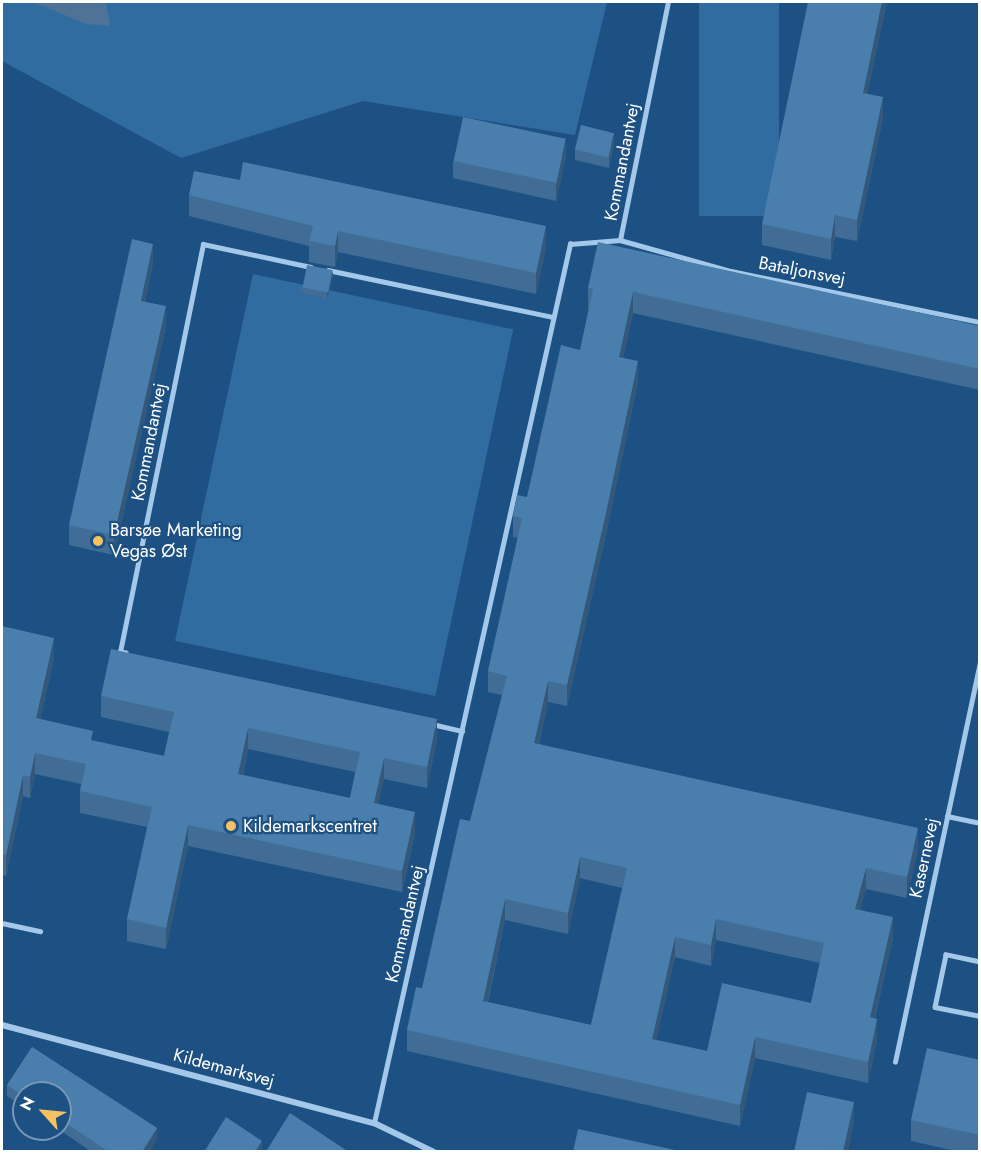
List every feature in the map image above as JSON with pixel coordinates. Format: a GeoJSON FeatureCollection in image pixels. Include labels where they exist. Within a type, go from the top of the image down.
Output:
{"type":"FeatureCollection","features":[{"type":"Feature","properties":{"kind":"street","name":"Kildemarksvej"},"geometry":{"type":"LineString","coordinates":[[2,1025],[374,1123],[434,1152]]}},
{"type":"Feature","properties":{"kind":"lane","name":"Kommandantvej"},"geometry":{"type":"LineString","coordinates":[[374,1123],[570,244],[620,240],[668,2]]}},
{"type":"Feature","properties":{"kind":"lane","name":"Bataljonsvej"},"geometry":{"type":"LineString","coordinates":[[620,240],[731,271],[980,322]]}},
{"type":"Feature","properties":{"kind":"lane","name":"Kommandantvej"},"geometry":{"type":"LineString","coordinates":[[132,655],[120,652],[203,244],[554,317]]}},
{"type":"Feature","properties":{"kind":"lane","name":"Kasernevej"},"geometry":{"type":"LineString","coordinates":[[895,1062],[980,661]]}},
{"type":"Feature","properties":{"kind":"lane"},"geometry":{"type":"LineString","coordinates":[[428,723],[462,731]]}},
{"type":"Feature","properties":{"kind":"lane"},"geometry":{"type":"LineString","coordinates":[[947,816],[980,824]]}},
{"type":"Feature","properties":{"kind":"lane"},"geometry":{"type":"LineString","coordinates":[[2,922],[40,931]]}},
{"type":"Feature","properties":{"kind":"lane"},"geometry":{"type":"LineString","coordinates":[[980,962],[946,954],[935,1006],[980,1016]]}},
{"type":"Feature","properties":{"kind":"shaded area"},"geometry":{"type":"Polygon","coordinates":[[[2,2],[607,2],[575,135],[363,101],[181,158],[2,61],[2,2]]]}},
{"type":"Feature","properties":{"kind":"shaded area"},"geometry":{"type":"Polygon","coordinates":[[[34,2],[106,2],[110,26],[86,24],[34,2]]]}},
{"type":"Feature","properties":{"kind":"shaded area"},"geometry":{"type":"Polygon","coordinates":[[[699,2],[779,2],[779,216],[699,216],[699,2]]]}},
{"type":"Feature","properties":{"kind":"shaded area"},"geometry":{"type":"Polygon","coordinates":[[[253,274],[513,329],[435,696],[175,641],[253,274]]]}},
{"type":"Feature","properties":{"kind":"building"},"geometry":{"type":"Polygon","coordinates":[[[808,2],[882,2],[863,93],[883,97],[857,220],[835,215],[831,239],[762,224],[808,2]]]}},
{"type":"Feature","properties":{"kind":"building"},"geometry":{"type":"Polygon","coordinates":[[[463,117],[566,139],[556,183],[454,161],[463,117]]]}},
{"type":"Feature","properties":{"kind":"building"},"geometry":{"type":"Polygon","coordinates":[[[581,125],[614,133],[608,157],[575,149],[581,125]]]}},
{"type":"Feature","properties":{"kind":"building"},"geometry":{"type":"Polygon","coordinates":[[[243,162],[546,226],[536,273],[338,231],[335,246],[309,241],[313,226],[189,195],[194,171],[240,180],[243,162]]]}},
{"type":"Feature","properties":{"kind":"building"},"geometry":{"type":"Polygon","coordinates":[[[132,239],[153,244],[141,301],[166,306],[114,535],[69,525],[132,239]]]}},
{"type":"Feature","properties":{"kind":"building"},"geometry":{"type":"Polygon","coordinates":[[[598,242],[980,326],[980,369],[633,292],[619,357],[638,361],[606,513],[567,685],[548,681],[534,743],[918,828],[907,877],[866,868],[855,909],[893,917],[870,1017],[877,1019],[868,1062],[755,1037],[740,1105],[407,1030],[416,987],[422,988],[460,819],[470,821],[507,676],[488,671],[522,518],[513,516],[517,495],[527,497],[561,345],[580,350],[593,289],[588,288],[598,242]],[[580,857],[568,913],[505,899],[483,1001],[591,1025],[627,868],[580,857]],[[716,919],[711,945],[675,937],[652,1039],[707,1051],[722,983],[811,1003],[824,943],[716,919]]]}},
{"type":"Feature","properties":{"kind":"building"},"geometry":{"type":"Polygon","coordinates":[[[307,265],[333,270],[328,293],[303,288],[307,265]]]}},
{"type":"Feature","properties":{"kind":"building"},"geometry":{"type":"Polygon","coordinates":[[[2,626],[54,638],[36,718],[93,731],[91,740],[164,756],[174,712],[101,696],[111,649],[437,719],[427,767],[384,758],[374,803],[415,812],[402,871],[188,825],[166,928],[127,919],[152,807],[80,791],[86,764],[35,753],[30,777],[23,775],[6,855],[2,854],[2,626]],[[248,728],[238,774],[350,798],[360,752],[248,728]]]}},
{"type":"Feature","properties":{"kind":"building"},"geometry":{"type":"Polygon","coordinates":[[[32,1047],[157,1128],[142,1152],[109,1152],[72,1127],[72,1081],[12,1081],[12,1088],[7,1085],[32,1047]]]}},
{"type":"Feature","properties":{"kind":"building"},"geometry":{"type":"Polygon","coordinates":[[[927,1048],[980,1060],[980,1135],[911,1120],[927,1048]]]}},
{"type":"Feature","properties":{"kind":"building"},"geometry":{"type":"Polygon","coordinates":[[[807,1092],[854,1102],[843,1152],[794,1152],[807,1092]]]}},
{"type":"Feature","properties":{"kind":"building"},"geometry":{"type":"Polygon","coordinates":[[[290,1113],[349,1152],[269,1152],[267,1150],[290,1113]]]}},
{"type":"Feature","properties":{"kind":"building"},"geometry":{"type":"Polygon","coordinates":[[[226,1117],[262,1141],[255,1152],[204,1152],[226,1117]]]}},
{"type":"Feature","properties":{"kind":"building"},"geometry":{"type":"Polygon","coordinates":[[[578,1129],[684,1152],[573,1152],[578,1129]]]}},
{"type":"Feature","properties":{"kind":"place","name":"Barsøe Marketing Vegas Øst"},"geometry":{"type":"Point","coordinates":[98,541]}},
{"type":"Feature","properties":{"kind":"place","name":"Kildemarkscentret"},"geometry":{"type":"Point","coordinates":[231,826]}}]}
